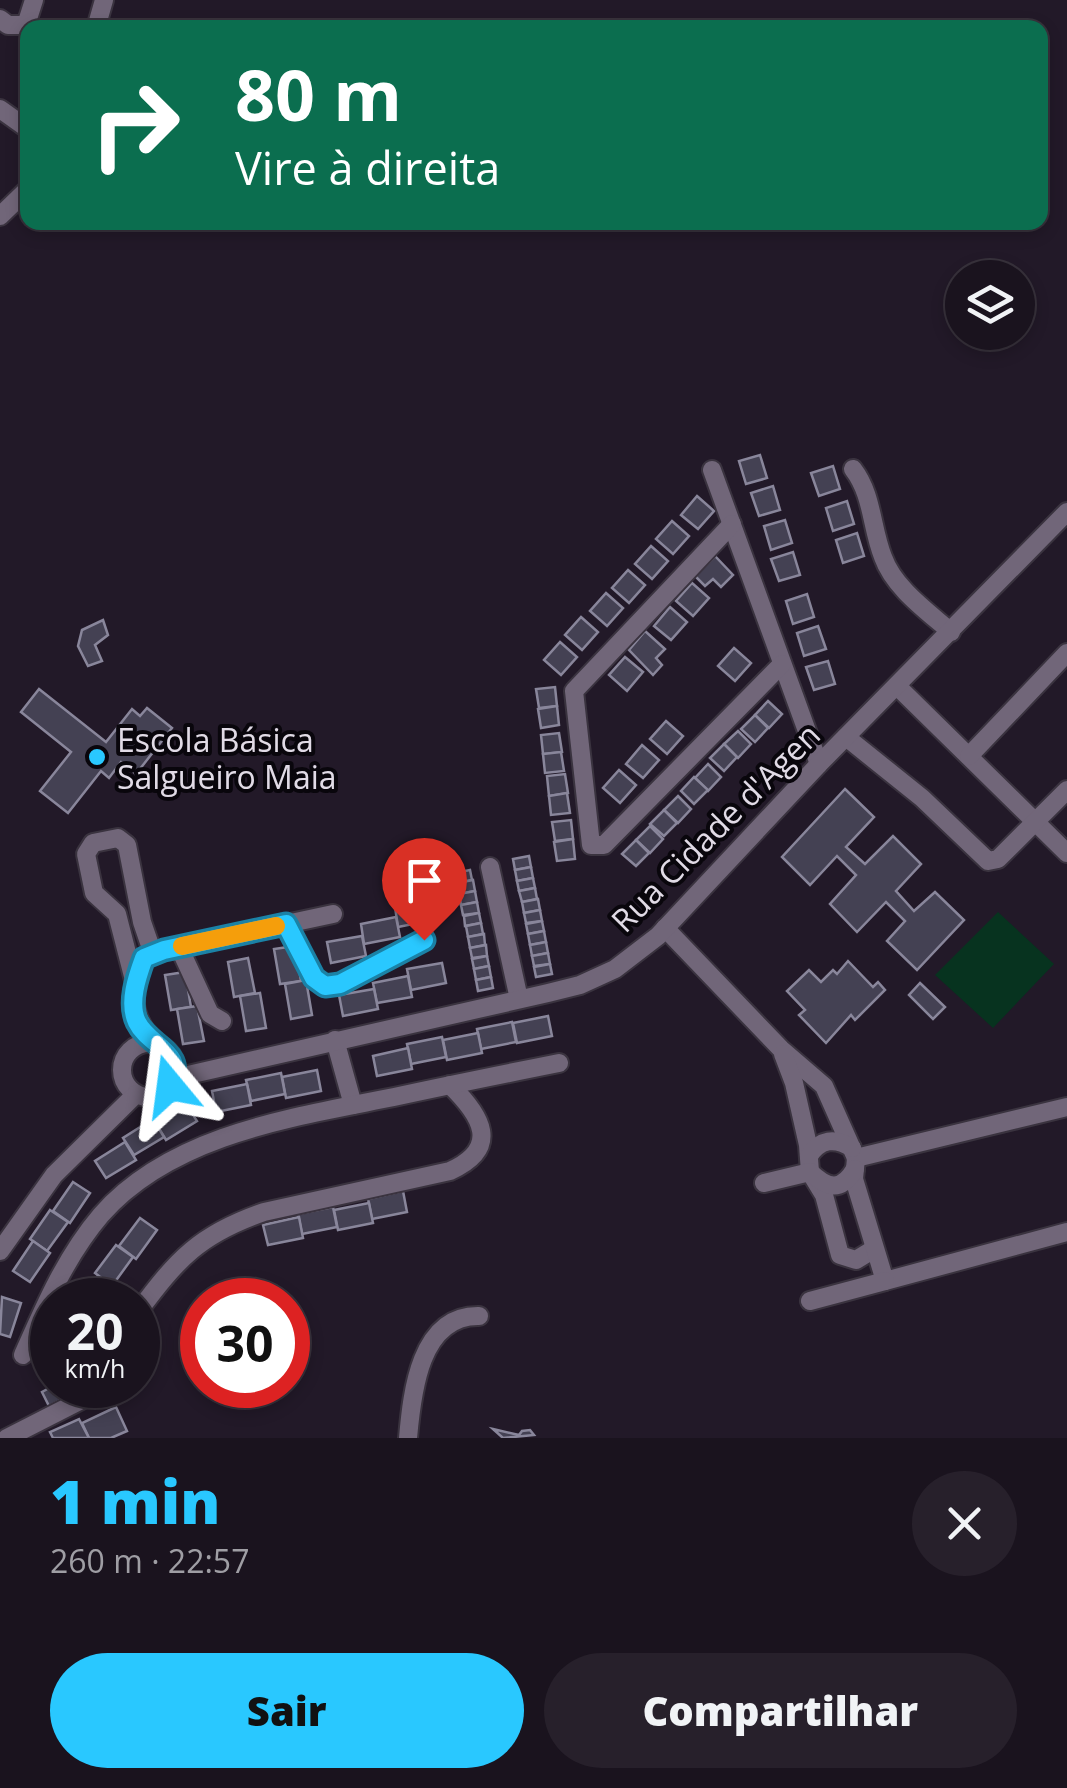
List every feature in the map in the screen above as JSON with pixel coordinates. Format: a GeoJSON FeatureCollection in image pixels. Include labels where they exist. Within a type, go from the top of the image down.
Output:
{"type":"FeatureCollection","features":[{"type":"Feature","properties":{"kind":"street"},"geometry":{"type":"LineString","coordinates":[[0,216],[20,197]]}},
{"type":"Feature","properties":{"kind":"street"},"geometry":{"type":"LineString","coordinates":[[853,468],[866,485],[883,560],[907,593],[950,632]]}},
{"type":"Feature","properties":{"kind":"street"},"geometry":{"type":"LineString","coordinates":[[712,470],[819,764]]}},
{"type":"Feature","properties":{"kind":"street","name":"Rua Cidade d'Agen"},"geometry":{"type":"LineString","coordinates":[[175,1078],[580,984],[615,968],[665,928],[819,764],[1067,512]]}},
{"type":"Feature","properties":{"kind":"street"},"geometry":{"type":"LineString","coordinates":[[732,524],[574,692],[591,844],[604,845],[782,664]]}},
{"type":"Feature","properties":{"kind":"street"},"geometry":{"type":"LineString","coordinates":[[969,756],[1067,652]]}},
{"type":"Feature","properties":{"kind":"street"},"geometry":{"type":"LineString","coordinates":[[897,686],[1067,853]]}},
{"type":"Feature","properties":{"kind":"street"},"geometry":{"type":"LineString","coordinates":[[846,737],[922,798],[988,861],[998,859],[1067,790]]}},
{"type":"Feature","properties":{"kind":"street"},"geometry":{"type":"LineString","coordinates":[[112,1119],[123,1064],[137,1022],[135,984],[116,914],[94,893],[86,854],[93,842],[118,838],[126,845],[153,954]]}},
{"type":"Feature","properties":{"kind":"street"},"geometry":{"type":"LineString","coordinates":[[490,867],[518,999]]}},
{"type":"Feature","properties":{"kind":"street"},"geometry":{"type":"LineString","coordinates":[[108,906],[137,896]]}},
{"type":"Feature","properties":{"kind":"street"},"geometry":{"type":"LineString","coordinates":[[135,984],[144,958],[153,954],[333,914]]}},
{"type":"Feature","properties":{"kind":"street"},"geometry":{"type":"LineString","coordinates":[[286,924],[314,978],[325,986],[340,984],[424,940]]}},
{"type":"Feature","properties":{"kind":"street"},"geometry":{"type":"LineString","coordinates":[[665,928],[782,1049],[824,1086],[854,1159],[854,1179],[885,1282]]}},
{"type":"Feature","properties":{"kind":"street"},"geometry":{"type":"LineString","coordinates":[[179,946],[210,1014],[222,1021]]}},
{"type":"Feature","properties":{"kind":"street"},"geometry":{"type":"LineString","coordinates":[[123,1064],[129,1088],[136,1094],[164,1093],[175,1078],[174,1060],[137,1022]]}},
{"type":"Feature","properties":{"kind":"street"},"geometry":{"type":"LineString","coordinates":[[335,1040],[352,1105]]}},
{"type":"Feature","properties":{"kind":"street"},"geometry":{"type":"LineString","coordinates":[[123,1064],[138,1045],[162,1047],[208,1071]]}},
{"type":"Feature","properties":{"kind":"street"},"geometry":{"type":"LineString","coordinates":[[782,1049],[794,1083],[809,1164],[824,1195],[840,1255],[856,1260],[874,1249]]}},
{"type":"Feature","properties":{"kind":"street"},"geometry":{"type":"LineString","coordinates":[[64,1278],[102,1214],[146,1176],[197,1148],[261,1127],[352,1105],[559,1062]]}},
{"type":"Feature","properties":{"kind":"street"},"geometry":{"type":"LineString","coordinates":[[160,1282],[173,1264],[234,1222],[450,1171],[470,1162],[482,1142],[480,1120],[450,1085]]}},
{"type":"Feature","properties":{"kind":"street"},"geometry":{"type":"LineString","coordinates":[[2,1244],[54,1175],[136,1094]]}},
{"type":"Feature","properties":{"kind":"street"},"geometry":{"type":"LineString","coordinates":[[854,1159],[1067,1107]]}},
{"type":"Feature","properties":{"kind":"street"},"geometry":{"type":"LineString","coordinates":[[764,1183],[809,1164],[815,1146],[827,1141],[841,1141],[854,1159]]}},
{"type":"Feature","properties":{"kind":"street"},"geometry":{"type":"LineString","coordinates":[[809,1164],[824,1185],[835,1188],[844,1184],[854,1159]]}},
{"type":"Feature","properties":{"kind":"street"},"geometry":{"type":"LineString","coordinates":[[810,1301],[1067,1232]]}},
{"type":"Feature","properties":{"kind":"street"},"geometry":{"type":"LineString","coordinates":[[408,1438],[424,1356],[440,1327],[464,1316],[479,1316]]}},
{"type":"Feature","properties":{"kind":"street"},"geometry":{"type":"LineString","coordinates":[[23,1355],[30,1341]]}},
{"type":"Feature","properties":{"kind":"street"},"geometry":{"type":"LineString","coordinates":[[7,1438],[66,1408]]}},
{"type":"Feature","properties":{"kind":"green space"},"geometry":{"type":"Polygon","coordinates":[[[998,912],[1054,964],[993,1028],[935,975],[998,912]]]}},
{"type":"Feature","properties":{"kind":"building"},"geometry":{"type":"Polygon","coordinates":[[[760,455],[767,478],[746,484],[739,461],[760,455]]]}},
{"type":"Feature","properties":{"kind":"building"},"geometry":{"type":"Polygon","coordinates":[[[833,466],[840,489],[819,496],[811,473],[833,466]]]}},
{"type":"Feature","properties":{"kind":"building"},"geometry":{"type":"Polygon","coordinates":[[[773,486],[780,510],[759,516],[751,493],[773,486]]]}},
{"type":"Feature","properties":{"kind":"building"},"geometry":{"type":"Polygon","coordinates":[[[697,496],[714,511],[698,529],[681,515],[697,496]]]}},
{"type":"Feature","properties":{"kind":"building"},"geometry":{"type":"Polygon","coordinates":[[[847,501],[854,524],[833,531],[826,508],[847,501]]]}},
{"type":"Feature","properties":{"kind":"building"},"geometry":{"type":"Polygon","coordinates":[[[785,520],[792,543],[771,550],[764,526],[785,520]]]}},
{"type":"Feature","properties":{"kind":"building"},"geometry":{"type":"Polygon","coordinates":[[[672,521],[689,536],[673,554],[656,539],[672,521]]]}},
{"type":"Feature","properties":{"kind":"building"},"geometry":{"type":"Polygon","coordinates":[[[857,533],[864,556],[843,563],[836,540],[857,533]]]}},
{"type":"Feature","properties":{"kind":"building"},"geometry":{"type":"Polygon","coordinates":[[[651,546],[668,561],[652,579],[635,564],[651,546]]]}},
{"type":"Feature","properties":{"kind":"building"},"geometry":{"type":"Polygon","coordinates":[[[793,552],[800,575],[779,581],[771,559],[793,552]]]}},
{"type":"Feature","properties":{"kind":"building"},"geometry":{"type":"Polygon","coordinates":[[[715,556],[733,575],[721,587],[713,579],[705,586],[695,576],[715,556]]]}},
{"type":"Feature","properties":{"kind":"building"},"geometry":{"type":"Polygon","coordinates":[[[628,570],[645,585],[629,603],[612,588],[628,570]]]}},
{"type":"Feature","properties":{"kind":"building"},"geometry":{"type":"Polygon","coordinates":[[[692,583],[709,598],[693,616],[676,601],[692,583]]]}},
{"type":"Feature","properties":{"kind":"building"},"geometry":{"type":"Polygon","coordinates":[[[606,593],[623,608],[607,626],[590,611],[606,593]]]}},
{"type":"Feature","properties":{"kind":"building"},"geometry":{"type":"Polygon","coordinates":[[[807,594],[814,617],[793,624],[786,601],[807,594]]]}},
{"type":"Feature","properties":{"kind":"building"},"geometry":{"type":"Polygon","coordinates":[[[670,607],[687,622],[671,640],[654,626],[670,607]]]}},
{"type":"Feature","properties":{"kind":"building"},"geometry":{"type":"Polygon","coordinates":[[[581,617],[598,632],[582,650],[565,635],[581,617]]]}},
{"type":"Feature","properties":{"kind":"building"},"geometry":{"type":"Polygon","coordinates":[[[103,620],[108,635],[95,645],[102,661],[88,666],[78,646],[82,630],[103,620]]]}},
{"type":"Feature","properties":{"kind":"building"},"geometry":{"type":"Polygon","coordinates":[[[818,626],[826,649],[804,656],[797,633],[818,626]]]}},
{"type":"Feature","properties":{"kind":"building"},"geometry":{"type":"Polygon","coordinates":[[[645,631],[665,649],[656,658],[662,665],[653,675],[629,650],[645,631]]]}},
{"type":"Feature","properties":{"kind":"building"},"geometry":{"type":"Polygon","coordinates":[[[560,642],[577,657],[561,675],[544,660],[560,642]]]}},
{"type":"Feature","properties":{"kind":"building"},"geometry":{"type":"Polygon","coordinates":[[[734,648],[751,663],[735,681],[718,666],[734,648]]]}},
{"type":"Feature","properties":{"kind":"building"},"geometry":{"type":"Polygon","coordinates":[[[625,657],[643,672],[627,691],[609,675],[625,657]]]}},
{"type":"Feature","properties":{"kind":"building"},"geometry":{"type":"Polygon","coordinates":[[[828,661],[835,684],[814,690],[806,667],[828,661]]]}},
{"type":"Feature","properties":{"kind":"building"},"geometry":{"type":"Polygon","coordinates":[[[555,687],[557,706],[539,708],[536,689],[555,687]]]}},
{"type":"Feature","properties":{"kind":"building"},"geometry":{"type":"Polygon","coordinates":[[[39,689],[106,742],[132,709],[140,716],[147,708],[172,728],[136,774],[121,762],[109,778],[101,771],[68,813],[40,791],[71,752],[21,712],[39,689]]]}},
{"type":"Feature","properties":{"kind":"building"},"geometry":{"type":"Polygon","coordinates":[[[768,701],[782,714],[769,728],[755,715],[768,701]]]}},
{"type":"Feature","properties":{"kind":"building"},"geometry":{"type":"Polygon","coordinates":[[[557,706],[559,725],[541,728],[538,709],[557,706]]]}},
{"type":"Feature","properties":{"kind":"building"},"geometry":{"type":"Polygon","coordinates":[[[755,715],[768,728],[755,742],[741,729],[755,715]]]}},
{"type":"Feature","properties":{"kind":"building"},"geometry":{"type":"Polygon","coordinates":[[[666,721],[683,736],[667,754],[650,739],[666,721]]]}},
{"type":"Feature","properties":{"kind":"building"},"geometry":{"type":"Polygon","coordinates":[[[738,731],[751,744],[738,758],[724,744],[738,731]]]}},
{"type":"Feature","properties":{"kind":"building"},"geometry":{"type":"Polygon","coordinates":[[[559,733],[562,752],[543,754],[541,735],[559,733]]]}},
{"type":"Feature","properties":{"kind":"building"},"geometry":{"type":"Polygon","coordinates":[[[724,744],[737,757],[724,771],[710,758],[724,744]]]}},
{"type":"Feature","properties":{"kind":"building"},"geometry":{"type":"Polygon","coordinates":[[[642,745],[659,760],[643,778],[626,764],[642,745]]]}},
{"type":"Feature","properties":{"kind":"building"},"geometry":{"type":"Polygon","coordinates":[[[561,752],[564,771],[545,773],[543,754],[561,752]]]}},
{"type":"Feature","properties":{"kind":"building"},"geometry":{"type":"Polygon","coordinates":[[[708,764],[721,777],[708,791],[695,778],[708,764]]]}},
{"type":"Feature","properties":{"kind":"building"},"geometry":{"type":"Polygon","coordinates":[[[619,770],[636,785],[620,803],[603,788],[619,770]]]}},
{"type":"Feature","properties":{"kind":"building"},"geometry":{"type":"Polygon","coordinates":[[[565,774],[568,793],[549,796],[547,776],[565,774]]]}},
{"type":"Feature","properties":{"kind":"building"},"geometry":{"type":"Polygon","coordinates":[[[694,777],[708,790],[694,804],[681,791],[694,777]]]}},
{"type":"Feature","properties":{"kind":"building"},"geometry":{"type":"Polygon","coordinates":[[[845,789],[874,817],[846,847],[865,864],[893,836],[921,864],[896,891],[914,911],[935,892],[964,920],[917,970],[887,941],[905,921],[886,902],[857,932],[830,904],[856,875],[837,856],[810,885],[782,857],[845,789]]]}},
{"type":"Feature","properties":{"kind":"building"},"geometry":{"type":"Polygon","coordinates":[[[567,793],[570,813],[551,815],[549,796],[567,793]]]}},
{"type":"Feature","properties":{"kind":"building"},"geometry":{"type":"Polygon","coordinates":[[[678,796],[691,809],[678,823],[664,810],[678,796]]]}},
{"type":"Feature","properties":{"kind":"building"},"geometry":{"type":"Polygon","coordinates":[[[664,810],[677,823],[664,836],[650,824],[664,810]]]}},
{"type":"Feature","properties":{"kind":"building"},"geometry":{"type":"Polygon","coordinates":[[[571,820],[573,839],[555,841],[552,822],[571,820]]]}},
{"type":"Feature","properties":{"kind":"building"},"geometry":{"type":"Polygon","coordinates":[[[650,826],[663,839],[650,853],[636,840],[650,826]]]}},
{"type":"Feature","properties":{"kind":"building"},"geometry":{"type":"Polygon","coordinates":[[[573,839],[575,859],[557,861],[554,842],[573,839]]]}},
{"type":"Feature","properties":{"kind":"building"},"geometry":{"type":"Polygon","coordinates":[[[636,840],[649,853],[636,866],[622,854],[636,840]]]}},
{"type":"Feature","properties":{"kind":"building"},"geometry":{"type":"Polygon","coordinates":[[[529,856],[531,867],[515,870],[513,859],[529,856]]]}},
{"type":"Feature","properties":{"kind":"building"},"geometry":{"type":"Polygon","coordinates":[[[531,867],[533,878],[517,881],[515,870],[531,867]]]}},
{"type":"Feature","properties":{"kind":"building"},"geometry":{"type":"Polygon","coordinates":[[[470,870],[472,880],[457,883],[455,873],[470,870]]]}},
{"type":"Feature","properties":{"kind":"building"},"geometry":{"type":"Polygon","coordinates":[[[533,878],[535,888],[519,891],[517,881],[533,878]]]}},
{"type":"Feature","properties":{"kind":"building"},"geometry":{"type":"Polygon","coordinates":[[[473,880],[475,891],[459,894],[457,883],[473,880]]]}},
{"type":"Feature","properties":{"kind":"building"},"geometry":{"type":"Polygon","coordinates":[[[535,888],[537,899],[522,902],[519,891],[535,888]]]}},
{"type":"Feature","properties":{"kind":"building"},"geometry":{"type":"Polygon","coordinates":[[[475,891],[477,902],[461,905],[459,894],[475,891]]]}},
{"type":"Feature","properties":{"kind":"building"},"geometry":{"type":"Polygon","coordinates":[[[538,899],[540,910],[524,913],[522,902],[538,899]]]}},
{"type":"Feature","properties":{"kind":"building"},"geometry":{"type":"Polygon","coordinates":[[[430,900],[433,920],[398,927],[395,907],[430,900]]]}},
{"type":"Feature","properties":{"kind":"building"},"geometry":{"type":"Polygon","coordinates":[[[477,902],[479,913],[463,915],[461,905],[477,902]]]}},
{"type":"Feature","properties":{"kind":"building"},"geometry":{"type":"Polygon","coordinates":[[[540,910],[542,921],[526,923],[524,913],[540,910]]]}},
{"type":"Feature","properties":{"kind":"building"},"geometry":{"type":"Polygon","coordinates":[[[479,913],[481,923],[465,926],[464,916],[479,913]]]}},
{"type":"Feature","properties":{"kind":"building"},"geometry":{"type":"Polygon","coordinates":[[[396,917],[400,937],[364,944],[361,924],[396,917]]]}},
{"type":"Feature","properties":{"kind":"building"},"geometry":{"type":"Polygon","coordinates":[[[542,921],[544,931],[528,934],[526,924],[542,921]]]}},
{"type":"Feature","properties":{"kind":"building"},"geometry":{"type":"Polygon","coordinates":[[[481,923],[483,934],[468,937],[466,926],[481,923]]]}},
{"type":"Feature","properties":{"kind":"building"},"geometry":{"type":"Polygon","coordinates":[[[544,931],[546,942],[530,945],[528,934],[544,931]]]}},
{"type":"Feature","properties":{"kind":"building"},"geometry":{"type":"Polygon","coordinates":[[[484,934],[485,945],[470,948],[468,937],[484,934]]]}},
{"type":"Feature","properties":{"kind":"building"},"geometry":{"type":"Polygon","coordinates":[[[362,936],[366,956],[331,963],[327,942],[362,936]]]}},
{"type":"Feature","properties":{"kind":"building"},"geometry":{"type":"Polygon","coordinates":[[[546,942],[548,953],[532,956],[530,945],[546,942]]]}},
{"type":"Feature","properties":{"kind":"building"},"geometry":{"type":"Polygon","coordinates":[[[486,945],[487,956],[472,958],[470,948],[486,945]]]}},
{"type":"Feature","properties":{"kind":"building"},"geometry":{"type":"Polygon","coordinates":[[[295,946],[301,981],[280,984],[274,949],[295,946]]]}},
{"type":"Feature","properties":{"kind":"building"},"geometry":{"type":"Polygon","coordinates":[[[548,953],[550,964],[534,966],[532,956],[548,953]]]}},
{"type":"Feature","properties":{"kind":"building"},"geometry":{"type":"Polygon","coordinates":[[[487,956],[489,966],[474,969],[472,959],[487,956]]]}},
{"type":"Feature","properties":{"kind":"building"},"geometry":{"type":"Polygon","coordinates":[[[248,958],[255,993],[234,997],[228,962],[248,958]]]}},
{"type":"Feature","properties":{"kind":"building"},"geometry":{"type":"Polygon","coordinates":[[[848,961],[873,987],[878,982],[885,990],[855,1020],[851,1015],[826,1043],[799,1015],[805,1010],[787,991],[809,970],[821,982],[833,970],[837,974],[848,961]]]}},
{"type":"Feature","properties":{"kind":"building"},"geometry":{"type":"Polygon","coordinates":[[[442,963],[446,983],[411,990],[407,969],[442,963]]]}},
{"type":"Feature","properties":{"kind":"building"},"geometry":{"type":"Polygon","coordinates":[[[550,964],[552,974],[536,977],[534,967],[550,964]]]}},
{"type":"Feature","properties":{"kind":"building"},"geometry":{"type":"Polygon","coordinates":[[[489,966],[491,977],[476,980],[474,969],[489,966]]]}},
{"type":"Feature","properties":{"kind":"building"},"geometry":{"type":"Polygon","coordinates":[[[185,972],[191,1007],[171,1010],[165,975],[185,972]]]}},
{"type":"Feature","properties":{"kind":"building"},"geometry":{"type":"Polygon","coordinates":[[[408,976],[412,997],[377,1003],[373,983],[408,976]]]}},
{"type":"Feature","properties":{"kind":"building"},"geometry":{"type":"Polygon","coordinates":[[[491,977],[493,988],[478,991],[476,980],[491,977]]]}},
{"type":"Feature","properties":{"kind":"building"},"geometry":{"type":"Polygon","coordinates":[[[306,980],[312,1015],[291,1019],[285,984],[306,980]]]}},
{"type":"Feature","properties":{"kind":"building"},"geometry":{"type":"Polygon","coordinates":[[[920,983],[945,1007],[933,1019],[909,995],[920,983]]]}},
{"type":"Feature","properties":{"kind":"building"},"geometry":{"type":"Polygon","coordinates":[[[374,989],[378,1009],[343,1016],[339,995],[374,989]]]}},
{"type":"Feature","properties":{"kind":"building"},"geometry":{"type":"Polygon","coordinates":[[[260,993],[266,1028],[246,1031],[240,996],[260,993]]]}},
{"type":"Feature","properties":{"kind":"building"},"geometry":{"type":"Polygon","coordinates":[[[197,1006],[204,1041],[183,1044],[177,1009],[197,1006]]]}},
{"type":"Feature","properties":{"kind":"building"},"geometry":{"type":"Polygon","coordinates":[[[548,1016],[552,1036],[517,1043],[513,1023],[548,1016]]]}},
{"type":"Feature","properties":{"kind":"building"},"geometry":{"type":"Polygon","coordinates":[[[512,1022],[516,1042],[481,1049],[477,1029],[512,1022]]]}},
{"type":"Feature","properties":{"kind":"building"},"geometry":{"type":"Polygon","coordinates":[[[478,1033],[482,1053],[447,1060],[443,1040],[478,1033]]]}},
{"type":"Feature","properties":{"kind":"building"},"geometry":{"type":"Polygon","coordinates":[[[442,1037],[446,1057],[411,1064],[407,1044],[442,1037]]]}},
{"type":"Feature","properties":{"kind":"building"},"geometry":{"type":"Polygon","coordinates":[[[408,1048],[412,1069],[377,1076],[373,1056],[408,1048]]]}},
{"type":"Feature","properties":{"kind":"building"},"geometry":{"type":"Polygon","coordinates":[[[317,1070],[321,1091],[286,1098],[282,1077],[317,1070]]]}},
{"type":"Feature","properties":{"kind":"building"},"geometry":{"type":"Polygon","coordinates":[[[281,1073],[285,1094],[251,1101],[246,1080],[281,1073]]]}},
{"type":"Feature","properties":{"kind":"building"},"geometry":{"type":"Polygon","coordinates":[[[247,1084],[251,1105],[216,1112],[212,1091],[247,1084]]]}},
{"type":"Feature","properties":{"kind":"building"},"geometry":{"type":"Polygon","coordinates":[[[186,1104],[197,1121],[166,1140],[155,1122],[186,1104]]]}},
{"type":"Feature","properties":{"kind":"building"},"geometry":{"type":"Polygon","coordinates":[[[153,1119],[164,1137],[134,1155],[123,1138],[153,1119]]]}},
{"type":"Feature","properties":{"kind":"building"},"geometry":{"type":"Polygon","coordinates":[[[125,1142],[136,1160],[106,1178],[95,1161],[125,1142]]]}},
{"type":"Feature","properties":{"kind":"building"},"geometry":{"type":"Polygon","coordinates":[[[73,1182],[90,1193],[70,1223],[53,1211],[73,1182]]]}},
{"type":"Feature","properties":{"kind":"building"},"geometry":{"type":"Polygon","coordinates":[[[403,1191],[407,1212],[372,1219],[368,1199],[403,1191]]]}},
{"type":"Feature","properties":{"kind":"building"},"geometry":{"type":"Polygon","coordinates":[[[369,1203],[373,1223],[338,1230],[334,1210],[369,1203]]]}},
{"type":"Feature","properties":{"kind":"building"},"geometry":{"type":"Polygon","coordinates":[[[333,1207],[337,1227],[302,1234],[298,1214],[333,1207]]]}},
{"type":"Feature","properties":{"kind":"building"},"geometry":{"type":"Polygon","coordinates":[[[50,1210],[68,1222],[47,1251],[30,1239],[50,1210]]]}},
{"type":"Feature","properties":{"kind":"building"},"geometry":{"type":"Polygon","coordinates":[[[299,1217],[303,1238],[268,1245],[263,1225],[299,1217]]]}},
{"type":"Feature","properties":{"kind":"building"},"geometry":{"type":"Polygon","coordinates":[[[140,1218],[157,1230],[136,1259],[119,1246],[140,1218]]]}},
{"type":"Feature","properties":{"kind":"building"},"geometry":{"type":"Polygon","coordinates":[[[33,1241],[50,1253],[30,1282],[13,1271],[33,1241]]]}},
{"type":"Feature","properties":{"kind":"building"},"geometry":{"type":"Polygon","coordinates":[[[116,1245],[133,1257],[118,1278],[102,1278],[95,1273],[116,1245]]]}},
{"type":"Feature","properties":{"kind":"building"},"geometry":{"type":"Polygon","coordinates":[[[2,1297],[21,1303],[10,1337],[0,1334],[2,1297]]]}},
{"type":"Feature","properties":{"kind":"building"},"geometry":{"type":"Polygon","coordinates":[[[116,1408],[127,1431],[111,1438],[89,1438],[82,1423],[116,1408]]]}},
{"type":"Feature","properties":{"kind":"building"},"geometry":{"type":"Polygon","coordinates":[[[79,1419],[89,1438],[53,1438],[50,1432],[79,1419]]]}},
{"type":"Feature","properties":{"kind":"building"},"geometry":{"type":"Polygon","coordinates":[[[493,1429],[519,1435],[530,1430],[534,1435],[503,1438],[493,1429]]]}},
{"type":"Feature","properties":{"kind":"slow traffic"},"geometry":{"type":"LineString","coordinates":[[182,946],[276,926]]}},
{"type":"Feature","properties":{"kind":"place","name":"Escola Básica Salgueiro Maia"},"geometry":{"type":"Point","coordinates":[97,757]}},
{"type":"Feature","properties":{"kind":"route"},"geometry":{"type":"LineString","coordinates":[[170,1086],[175,1078],[174,1060],[137,1022],[134,1010],[135,984],[144,958],[164,950],[286,924],[314,978],[325,986],[340,984],[424,940]]}}]}
